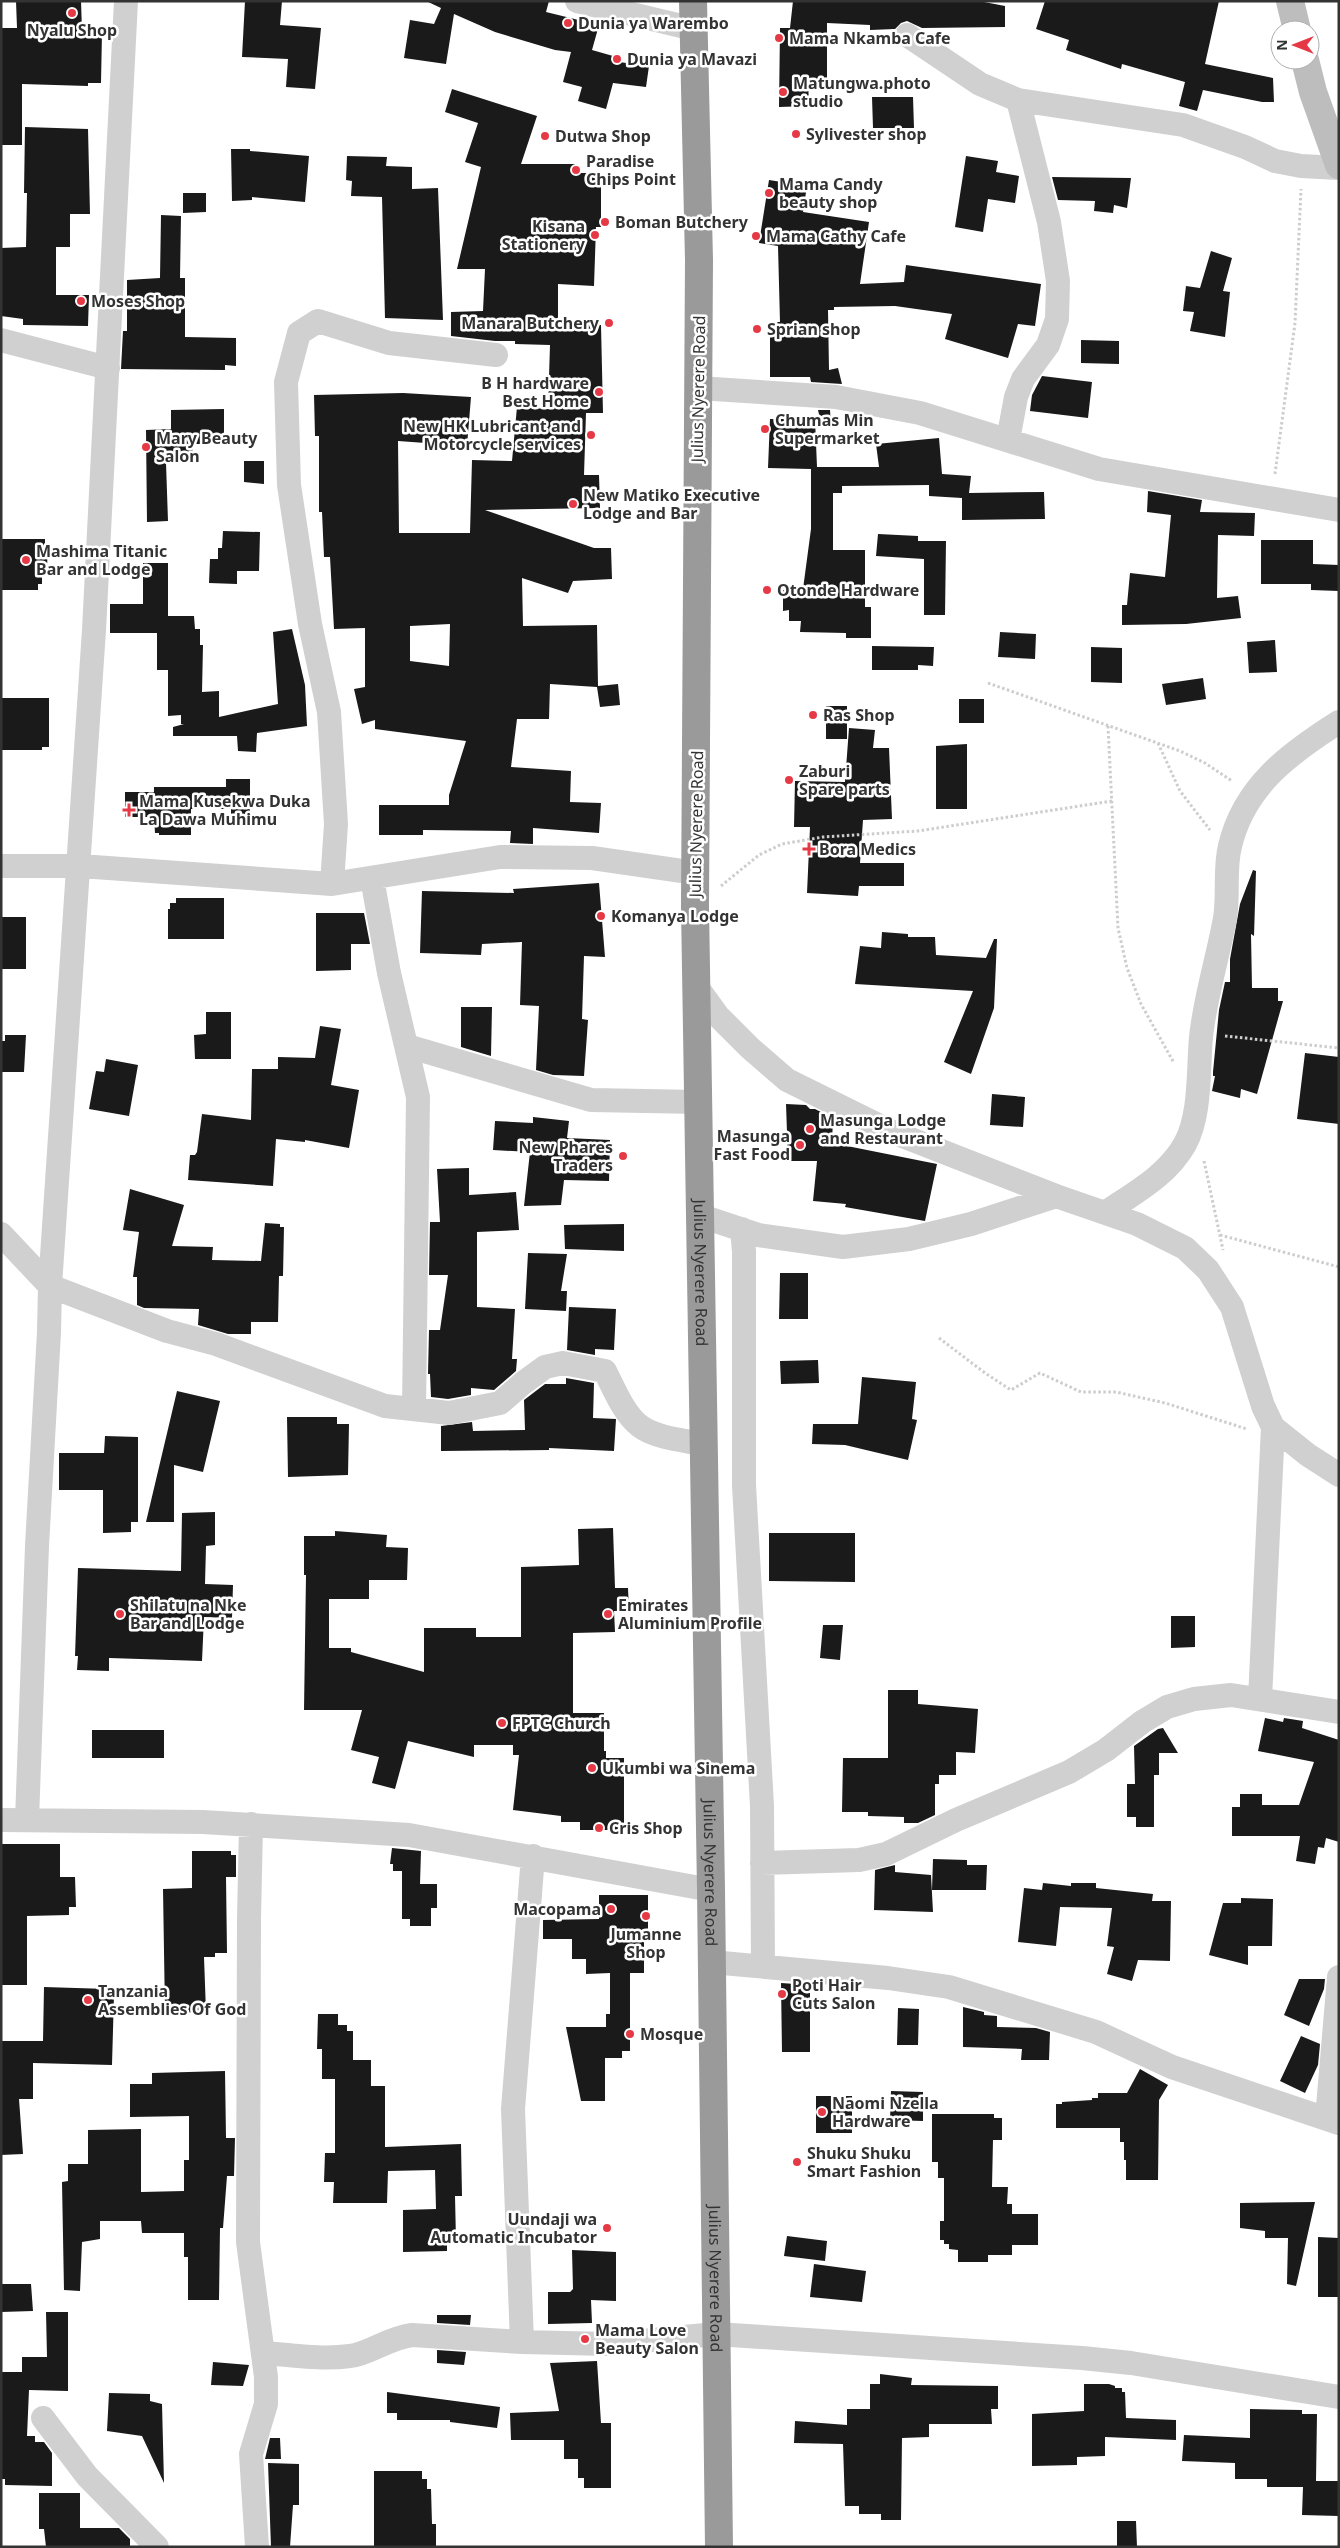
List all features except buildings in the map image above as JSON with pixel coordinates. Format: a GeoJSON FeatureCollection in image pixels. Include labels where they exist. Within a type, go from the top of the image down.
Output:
{"type":"FeatureCollection","features":[{"type":"Feature","properties":{"kind":"highway","name":"Julius Nyerere Road"},"geometry":{"type":"LineString","coordinates":[[693,1],[699,260],[695,907],[712,1890],[719,2547]]}},
{"type":"Feature","properties":{"kind":"street"},"geometry":{"type":"LineString","coordinates":[[27,1820],[37,1546],[50,1332],[50,1286],[80,866],[108,368],[126,1]]}},
{"type":"Feature","properties":{"kind":"street"},"geometry":{"type":"LineString","coordinates":[[577,1],[694,29]]}},
{"type":"Feature","properties":{"kind":"street"},"geometry":{"type":"LineString","coordinates":[[1290,1],[1295,20]]}},
{"type":"Feature","properties":{"kind":"street"},"geometry":{"type":"LineString","coordinates":[[907,35],[980,84],[1018,100],[1183,125],[1245,146],[1276,161],[1301,166],[1339,166],[1313,92],[1308,70]]}},
{"type":"Feature","properties":{"kind":"street"},"geometry":{"type":"LineString","coordinates":[[1008,440],[1016,397],[1024,379],[1048,344],[1057,319],[1058,281],[1049,222],[1018,100]]}},
{"type":"Feature","properties":{"kind":"street"},"geometry":{"type":"LineString","coordinates":[[332,884],[336,824],[329,712],[310,624],[288,486],[286,382],[299,333],[318,322],[389,343],[496,355]]}},
{"type":"Feature","properties":{"kind":"street"},"geometry":{"type":"LineString","coordinates":[[1,340],[108,368]]}},
{"type":"Feature","properties":{"kind":"street"},"geometry":{"type":"LineString","coordinates":[[698,388],[836,397],[920,413],[1099,469],[1339,510]]}},
{"type":"Feature","properties":{"kind":"street"},"geometry":{"type":"LineString","coordinates":[[1105,1212],[1157,1178],[1184,1145],[1195,1109],[1202,1033],[1227,909],[1230,847],[1237,824],[1252,795],[1264,779],[1305,744],[1339,722]]}},
{"type":"Feature","properties":{"kind":"street"},"geometry":{"type":"LineString","coordinates":[[1,866],[80,866],[332,884],[500,857],[592,858],[696,873]]}},
{"type":"Feature","properties":{"kind":"street"},"geometry":{"type":"LineString","coordinates":[[372,878],[389,972],[418,1097],[414,1409]]}},
{"type":"Feature","properties":{"kind":"street"},"geometry":{"type":"LineString","coordinates":[[697,987],[718,1016],[787,1080],[890,1131],[1056,1196],[1137,1224],[1184,1248],[1208,1270],[1232,1307],[1262,1406],[1273,1427],[1308,1455],[1339,1475]]}},
{"type":"Feature","properties":{"kind":"street"},"geometry":{"type":"LineString","coordinates":[[406,1046],[591,1100],[699,1102]]}},
{"type":"Feature","properties":{"kind":"street"},"geometry":{"type":"LineString","coordinates":[[701,1216],[758,1235],[843,1246],[909,1238],[962,1226],[1056,1196]]}},
{"type":"Feature","properties":{"kind":"street"},"geometry":{"type":"LineString","coordinates":[[742,1229],[744,1252],[744,1485],[762,1806],[763,1966]]}},
{"type":"Feature","properties":{"kind":"street"},"geometry":{"type":"LineString","coordinates":[[1,1234],[50,1286],[167,1331],[216,1344],[385,1406],[449,1414],[500,1403],[522,1383],[546,1367],[563,1363],[605,1371],[619,1401],[634,1424],[655,1436],[703,1444]]}},
{"type":"Feature","properties":{"kind":"street"},"geometry":{"type":"LineString","coordinates":[[1260,1699],[1273,1427]]}},
{"type":"Feature","properties":{"kind":"street"},"geometry":{"type":"LineString","coordinates":[[762,1863],[859,1860],[886,1854],[956,1820],[1069,1772],[1106,1750],[1142,1722],[1167,1707],[1194,1699],[1231,1695],[1339,1712]]}},
{"type":"Feature","properties":{"kind":"street"},"geometry":{"type":"LineString","coordinates":[[1,1820],[251,1824],[409,1835],[712,1890]]}},
{"type":"Feature","properties":{"kind":"street"},"geometry":{"type":"LineString","coordinates":[[251,1824],[248,2242],[264,2353],[266,2404],[250,2454],[257,2547]]}},
{"type":"Feature","properties":{"kind":"street"},"geometry":{"type":"LineString","coordinates":[[522,2342],[513,2110],[533,1856]]}},
{"type":"Feature","properties":{"kind":"street"},"geometry":{"type":"LineString","coordinates":[[712,1962],[888,1978],[949,1987],[1096,2032],[1172,2067],[1333,2121],[1339,1977]]}},
{"type":"Feature","properties":{"kind":"street"},"geometry":{"type":"LineString","coordinates":[[264,2353],[303,2356],[352,2356],[399,2337],[412,2335],[522,2342],[609,2344],[716,2334],[1082,2358],[1131,2363],[1339,2397]]}},
{"type":"Feature","properties":{"kind":"street"},"geometry":{"type":"LineString","coordinates":[[43,2418],[87,2476],[157,2547]]}},
{"type":"Feature","properties":{"kind":"path"},"geometry":{"type":"LineString","coordinates":[[1272,499],[1295,323],[1300,242],[1301,166]]}},
{"type":"Feature","properties":{"kind":"path"},"geometry":{"type":"LineString","coordinates":[[988,683],[1158,743],[1204,763],[1252,795]]}},
{"type":"Feature","properties":{"kind":"path"},"geometry":{"type":"LineString","coordinates":[[1108,726],[1118,928],[1127,968],[1145,1012],[1195,1109],[1223,1253]]}},
{"type":"Feature","properties":{"kind":"path"},"geometry":{"type":"LineString","coordinates":[[1158,743],[1180,791],[1210,830],[1230,847]]}},
{"type":"Feature","properties":{"kind":"path"},"geometry":{"type":"LineString","coordinates":[[695,907],[759,855],[782,844],[823,838],[918,831],[1112,801]]}},
{"type":"Feature","properties":{"kind":"path"},"geometry":{"type":"LineString","coordinates":[[1202,1033],[1339,1048]]}},
{"type":"Feature","properties":{"kind":"path"},"geometry":{"type":"LineString","coordinates":[[1220,1235],[1339,1267]]}},
{"type":"Feature","properties":{"kind":"path"},"geometry":{"type":"LineString","coordinates":[[939,1338],[1011,1390],[1040,1373],[1081,1392],[1116,1392],[1165,1403],[1248,1429],[1273,1427]]}},
{"type":"Feature","properties":{"kind":"place","name":"Nyalu Shop"},"geometry":{"type":"Point","coordinates":[72,13]}},
{"type":"Feature","properties":{"kind":"place","name":"Dunia ya Warembo"},"geometry":{"type":"Point","coordinates":[568,23]}},
{"type":"Feature","properties":{"kind":"place","name":"Mama Nkamba Cafe"},"geometry":{"type":"Point","coordinates":[779,38]}},
{"type":"Feature","properties":{"kind":"place","name":"Dunia ya Mavazi"},"geometry":{"type":"Point","coordinates":[617,59]}},
{"type":"Feature","properties":{"kind":"place","name":"Matungwa.photo studio"},"geometry":{"type":"Point","coordinates":[783,92]}},
{"type":"Feature","properties":{"kind":"place","name":"Sylivester shop"},"geometry":{"type":"Point","coordinates":[796,134]}},
{"type":"Feature","properties":{"kind":"place","name":"Dutwa Shop"},"geometry":{"type":"Point","coordinates":[545,136]}},
{"type":"Feature","properties":{"kind":"place","name":"Paradise Chips Point"},"geometry":{"type":"Point","coordinates":[576,170]}},
{"type":"Feature","properties":{"kind":"place","name":"Mama Candy beauty shop"},"geometry":{"type":"Point","coordinates":[769,193]}},
{"type":"Feature","properties":{"kind":"place","name":"Boman Butchery"},"geometry":{"type":"Point","coordinates":[605,222]}},
{"type":"Feature","properties":{"kind":"place","name":"Kisana Stationery"},"geometry":{"type":"Point","coordinates":[595,235]}},
{"type":"Feature","properties":{"kind":"place","name":"Mama Cathy Cafe"},"geometry":{"type":"Point","coordinates":[756,236]}},
{"type":"Feature","properties":{"kind":"place","name":"Moses Shop"},"geometry":{"type":"Point","coordinates":[81,301]}},
{"type":"Feature","properties":{"kind":"place","name":"Manara Butchery"},"geometry":{"type":"Point","coordinates":[609,323]}},
{"type":"Feature","properties":{"kind":"place","name":"Sprian shop"},"geometry":{"type":"Point","coordinates":[757,329]}},
{"type":"Feature","properties":{"kind":"place","name":"B H hardware Best Home"},"geometry":{"type":"Point","coordinates":[599,392]}},
{"type":"Feature","properties":{"kind":"place","name":"Chumas Min Supermarket"},"geometry":{"type":"Point","coordinates":[765,429]}},
{"type":"Feature","properties":{"kind":"place","name":"New HK Lubricant and Motorcycle services"},"geometry":{"type":"Point","coordinates":[591,435]}},
{"type":"Feature","properties":{"kind":"place","name":"Mary Beauty Salon"},"geometry":{"type":"Point","coordinates":[146,447]}},
{"type":"Feature","properties":{"kind":"place","name":"New Matiko Executive Lodge and Bar"},"geometry":{"type":"Point","coordinates":[573,504]}},
{"type":"Feature","properties":{"kind":"place","name":"Mashima Titanic Bar and Lodge"},"geometry":{"type":"Point","coordinates":[26,560]}},
{"type":"Feature","properties":{"kind":"place","name":"Otonde Hardware"},"geometry":{"type":"Point","coordinates":[767,590]}},
{"type":"Feature","properties":{"kind":"place","name":"Ras Shop"},"geometry":{"type":"Point","coordinates":[813,715]}},
{"type":"Feature","properties":{"kind":"place","name":"Zaburi Spare parts"},"geometry":{"type":"Point","coordinates":[789,780]}},
{"type":"Feature","properties":{"kind":"place","name":"Mama Kusekwa Duka La Dawa Muhimu"},"geometry":{"type":"Point","coordinates":[129,810]}},
{"type":"Feature","properties":{"kind":"place","name":"Bora Medics"},"geometry":{"type":"Point","coordinates":[809,849]}},
{"type":"Feature","properties":{"kind":"place","name":"Komanya Lodge"},"geometry":{"type":"Point","coordinates":[601,916]}},
{"type":"Feature","properties":{"kind":"place","name":"Masunga Lodge and Restaurant"},"geometry":{"type":"Point","coordinates":[810,1129]}},
{"type":"Feature","properties":{"kind":"place","name":"Masunga Fast Food"},"geometry":{"type":"Point","coordinates":[800,1145]}},
{"type":"Feature","properties":{"kind":"place","name":"New Phares Traders"},"geometry":{"type":"Point","coordinates":[623,1156]}},
{"type":"Feature","properties":{"kind":"place","name":"Shilatu na Nke Bar and Lodge"},"geometry":{"type":"Point","coordinates":[120,1614]}},
{"type":"Feature","properties":{"kind":"place","name":"Emirates Aluminium Profile"},"geometry":{"type":"Point","coordinates":[608,1614]}},
{"type":"Feature","properties":{"kind":"place","name":"FPTC Church"},"geometry":{"type":"Point","coordinates":[502,1723]}},
{"type":"Feature","properties":{"kind":"place","name":"Ukumbi wa Sinema"},"geometry":{"type":"Point","coordinates":[592,1768]}},
{"type":"Feature","properties":{"kind":"place","name":"Cris Shop"},"geometry":{"type":"Point","coordinates":[599,1828]}},
{"type":"Feature","properties":{"kind":"place","name":"Macopama"},"geometry":{"type":"Point","coordinates":[611,1909]}},
{"type":"Feature","properties":{"kind":"place","name":"Jumanne Shop"},"geometry":{"type":"Point","coordinates":[646,1916]}},
{"type":"Feature","properties":{"kind":"place","name":"Poti Hair Cuts Salon"},"geometry":{"type":"Point","coordinates":[782,1994]}},
{"type":"Feature","properties":{"kind":"place","name":"Tanzania Assemblies Of God"},"geometry":{"type":"Point","coordinates":[88,2000]}},
{"type":"Feature","properties":{"kind":"place","name":"Mosque"},"geometry":{"type":"Point","coordinates":[630,2034]}},
{"type":"Feature","properties":{"kind":"place","name":"Naomi Nzella Hardware"},"geometry":{"type":"Point","coordinates":[822,2112]}},
{"type":"Feature","properties":{"kind":"place","name":"Shuku Shuku Smart Fashion"},"geometry":{"type":"Point","coordinates":[797,2162]}},
{"type":"Feature","properties":{"kind":"place","name":"Uundaji wa Automatic Incubator"},"geometry":{"type":"Point","coordinates":[607,2228]}},
{"type":"Feature","properties":{"kind":"place","name":"Mama Love Beauty Salon"},"geometry":{"type":"Point","coordinates":[585,2339]}}]}
